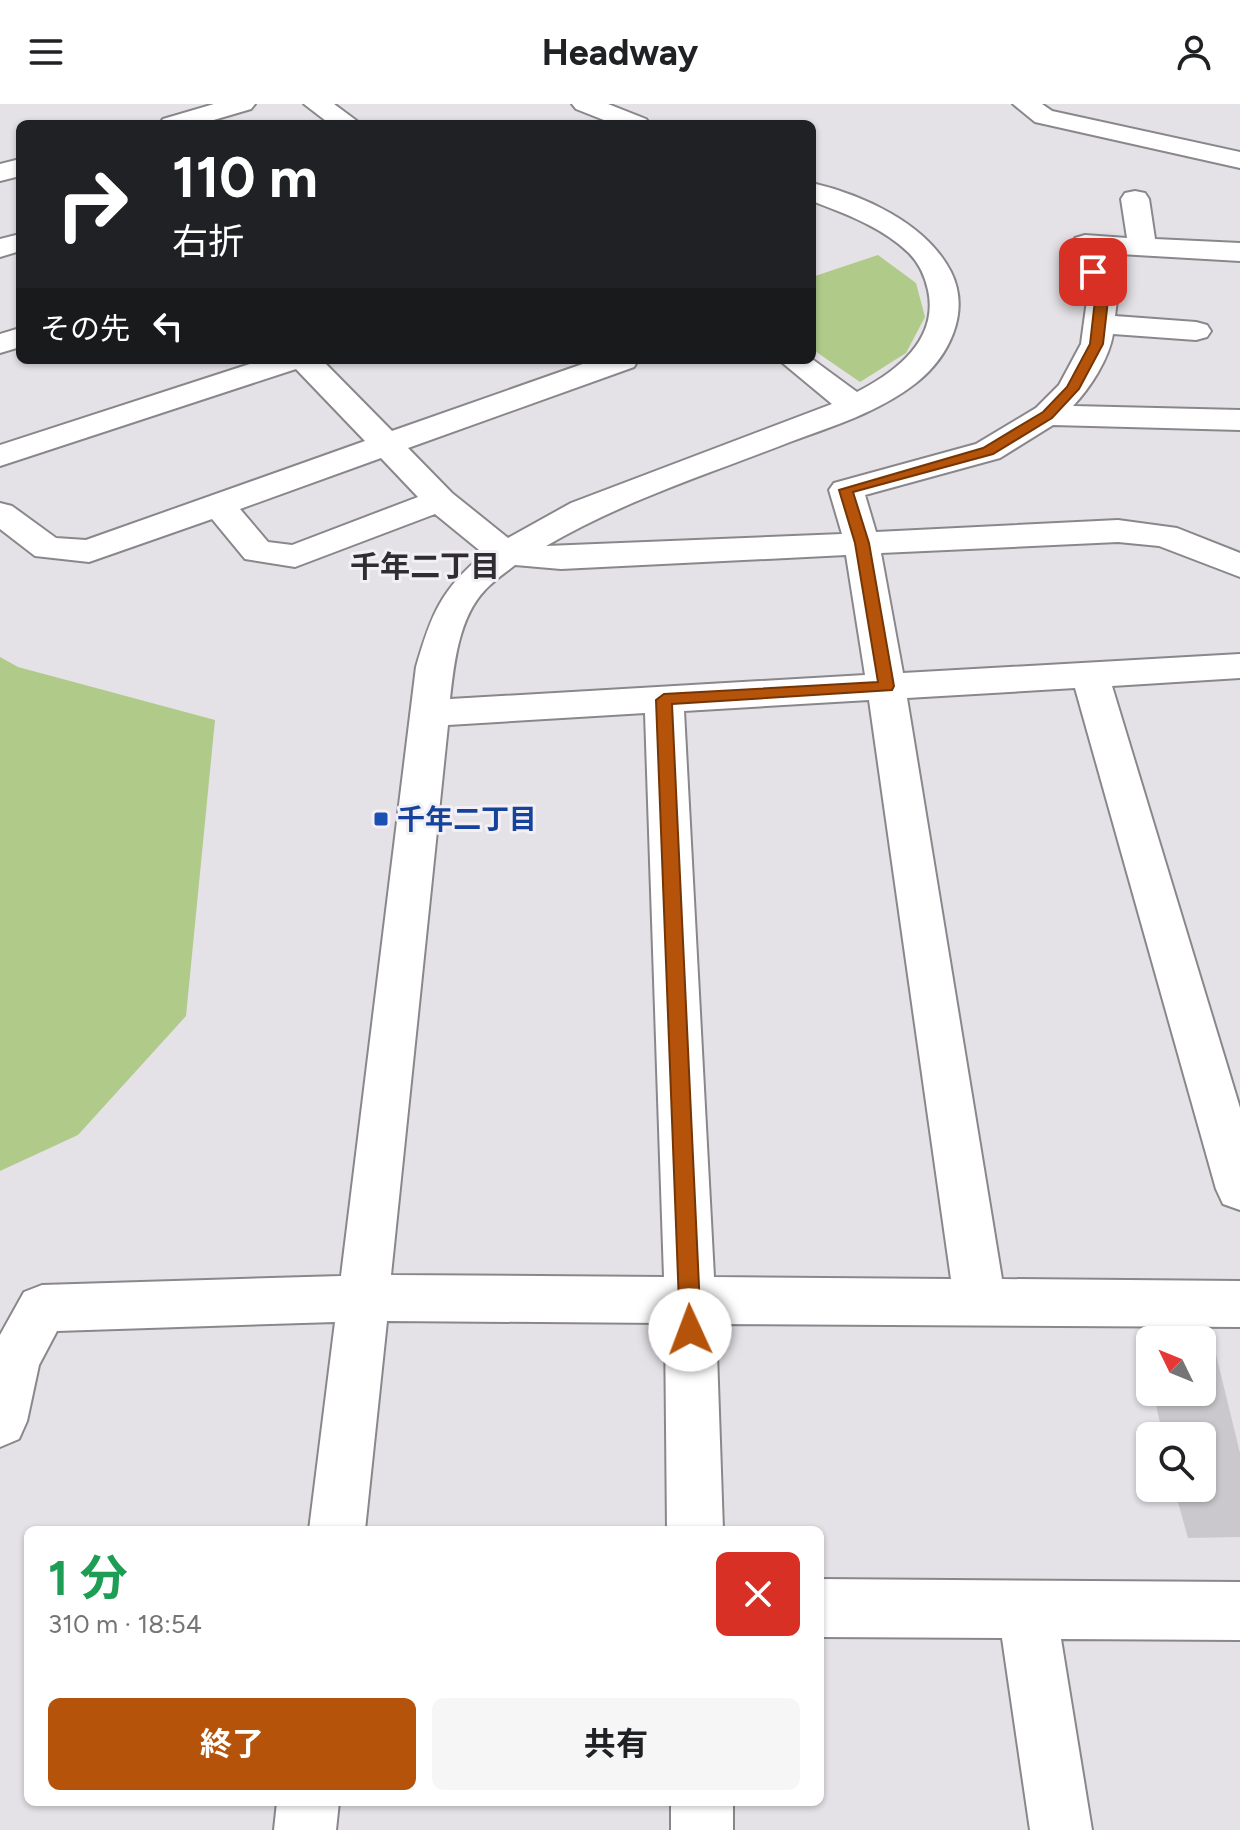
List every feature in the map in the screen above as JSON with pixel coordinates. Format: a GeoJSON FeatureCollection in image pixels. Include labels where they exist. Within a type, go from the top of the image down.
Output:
{"type":"FeatureCollection","features":[{"type":"Feature","properties":{"kind":"street"},"geometry":{"type":"LineString","coordinates":[[186,120],[242,104]]}},
{"type":"Feature","properties":{"kind":"street"},"geometry":{"type":"LineString","coordinates":[[317,104],[342,120]]}},
{"type":"Feature","properties":{"kind":"street"},"geometry":{"type":"LineString","coordinates":[[585,104],[627,120]]}},
{"type":"Feature","properties":{"kind":"street"},"geometry":{"type":"LineString","coordinates":[[1026,104],[1044,117],[1240,160]]}},
{"type":"Feature","properties":{"kind":"street"},"geometry":{"type":"LineString","coordinates":[[1129,104],[1154,139]]}},
{"type":"Feature","properties":{"kind":"street"},"geometry":{"type":"LineString","coordinates":[[337,1526],[435,667],[449,617],[471,583],[507,553],[583,510],[855,406],[894,385],[920,363],[939,336],[948,305],[940,279],[925,254],[907,237],[877,218],[816,193]]}},
{"type":"Feature","properties":{"kind":"street"},"geometry":{"type":"LineString","coordinates":[[1135,199],[1142,247]]}},
{"type":"Feature","properties":{"kind":"street"},"geometry":{"type":"LineString","coordinates":[[980,1303],[886,686],[862,543],[846,490],[988,451],[1047,415],[1072,389],[1096,344],[1102,300],[1085,244],[1240,252]]}},
{"type":"Feature","properties":{"kind":"street"},"geometry":{"type":"LineString","coordinates":[[1100,324],[1196,331]]}},
{"type":"Feature","properties":{"kind":"street"},"geometry":{"type":"LineString","coordinates":[[0,456],[281,364]]}},
{"type":"Feature","properties":{"kind":"street"},"geometry":{"type":"LineString","coordinates":[[309,364],[440,500],[483,538],[507,553],[561,558],[1118,531],[1165,536],[1238,562]]}},
{"type":"Feature","properties":{"kind":"street"},"geometry":{"type":"LineString","coordinates":[[0,513],[47,548],[89,551],[612,364]]}},
{"type":"Feature","properties":{"kind":"street"},"geometry":{"type":"LineString","coordinates":[[799,364],[855,406]]}},
{"type":"Feature","properties":{"kind":"street"},"geometry":{"type":"LineString","coordinates":[[1047,415],[1240,420]]}},
{"type":"Feature","properties":{"kind":"street"},"geometry":{"type":"LineString","coordinates":[[218,505],[257,551],[295,556],[440,500]]}},
{"type":"Feature","properties":{"kind":"street"},"geometry":{"type":"LineString","coordinates":[[430,713],[1240,666]]}},
{"type":"Feature","properties":{"kind":"street"},"geometry":{"type":"LineString","coordinates":[[1090,675],[1240,1189]]}},
{"type":"Feature","properties":{"kind":"street"},"geometry":{"type":"LineString","coordinates":[[664,700],[690,1302],[695,1526]]}},
{"type":"Feature","properties":{"kind":"street"},"geometry":{"type":"LineString","coordinates":[[0,1421],[7,1361],[42,1308],[361,1298],[1240,1304]]}},
{"type":"Feature","properties":{"kind":"street"},"geometry":{"type":"LineString","coordinates":[[824,1608],[1240,1611]]}},
{"type":"Feature","properties":{"kind":"street"},"geometry":{"type":"LineString","coordinates":[[1027,1610],[1061,1830]]}},
{"type":"Feature","properties":{"kind":"street"},"geometry":{"type":"LineString","coordinates":[[305,1830],[308,1806]]}},
{"type":"Feature","properties":{"kind":"street"},"geometry":{"type":"LineString","coordinates":[[702,1806],[702,1830]]}},
{"type":"Feature","properties":{"kind":"green space"},"geometry":{"type":"Polygon","coordinates":[[[878,255],[916,283],[925,317],[906,353],[860,382],[816,352],[816,276],[878,255]]]}},
{"type":"Feature","properties":{"kind":"green space"},"geometry":{"type":"Polygon","coordinates":[[[0,657],[18,667],[215,720],[186,1016],[78,1135],[0,1171],[0,657]]]}},
{"type":"Feature","properties":{"kind":"building"},"geometry":{"type":"Polygon","coordinates":[[[1216,1355],[1240,1453],[1240,1537],[1188,1538],[1178,1502],[1216,1502],[1216,1422],[1160,1422],[1156,1406],[1216,1406],[1216,1355]]]}},
{"type":"Feature","properties":{"kind":"place","name":"千年二丁目"},"geometry":{"type":"Point","coordinates":[381,819]}},
{"type":"Feature","properties":{"kind":"district","name":"千年二丁目"},"geometry":{"type":"Point","coordinates":[425,567]}},
{"type":"Feature","properties":{"kind":"route"},"geometry":{"type":"LineString","coordinates":[[690,1330],[664,700],[886,686],[862,543],[846,490],[988,451],[1047,415],[1072,389],[1096,344],[1102,300],[1093,272]]}}]}
